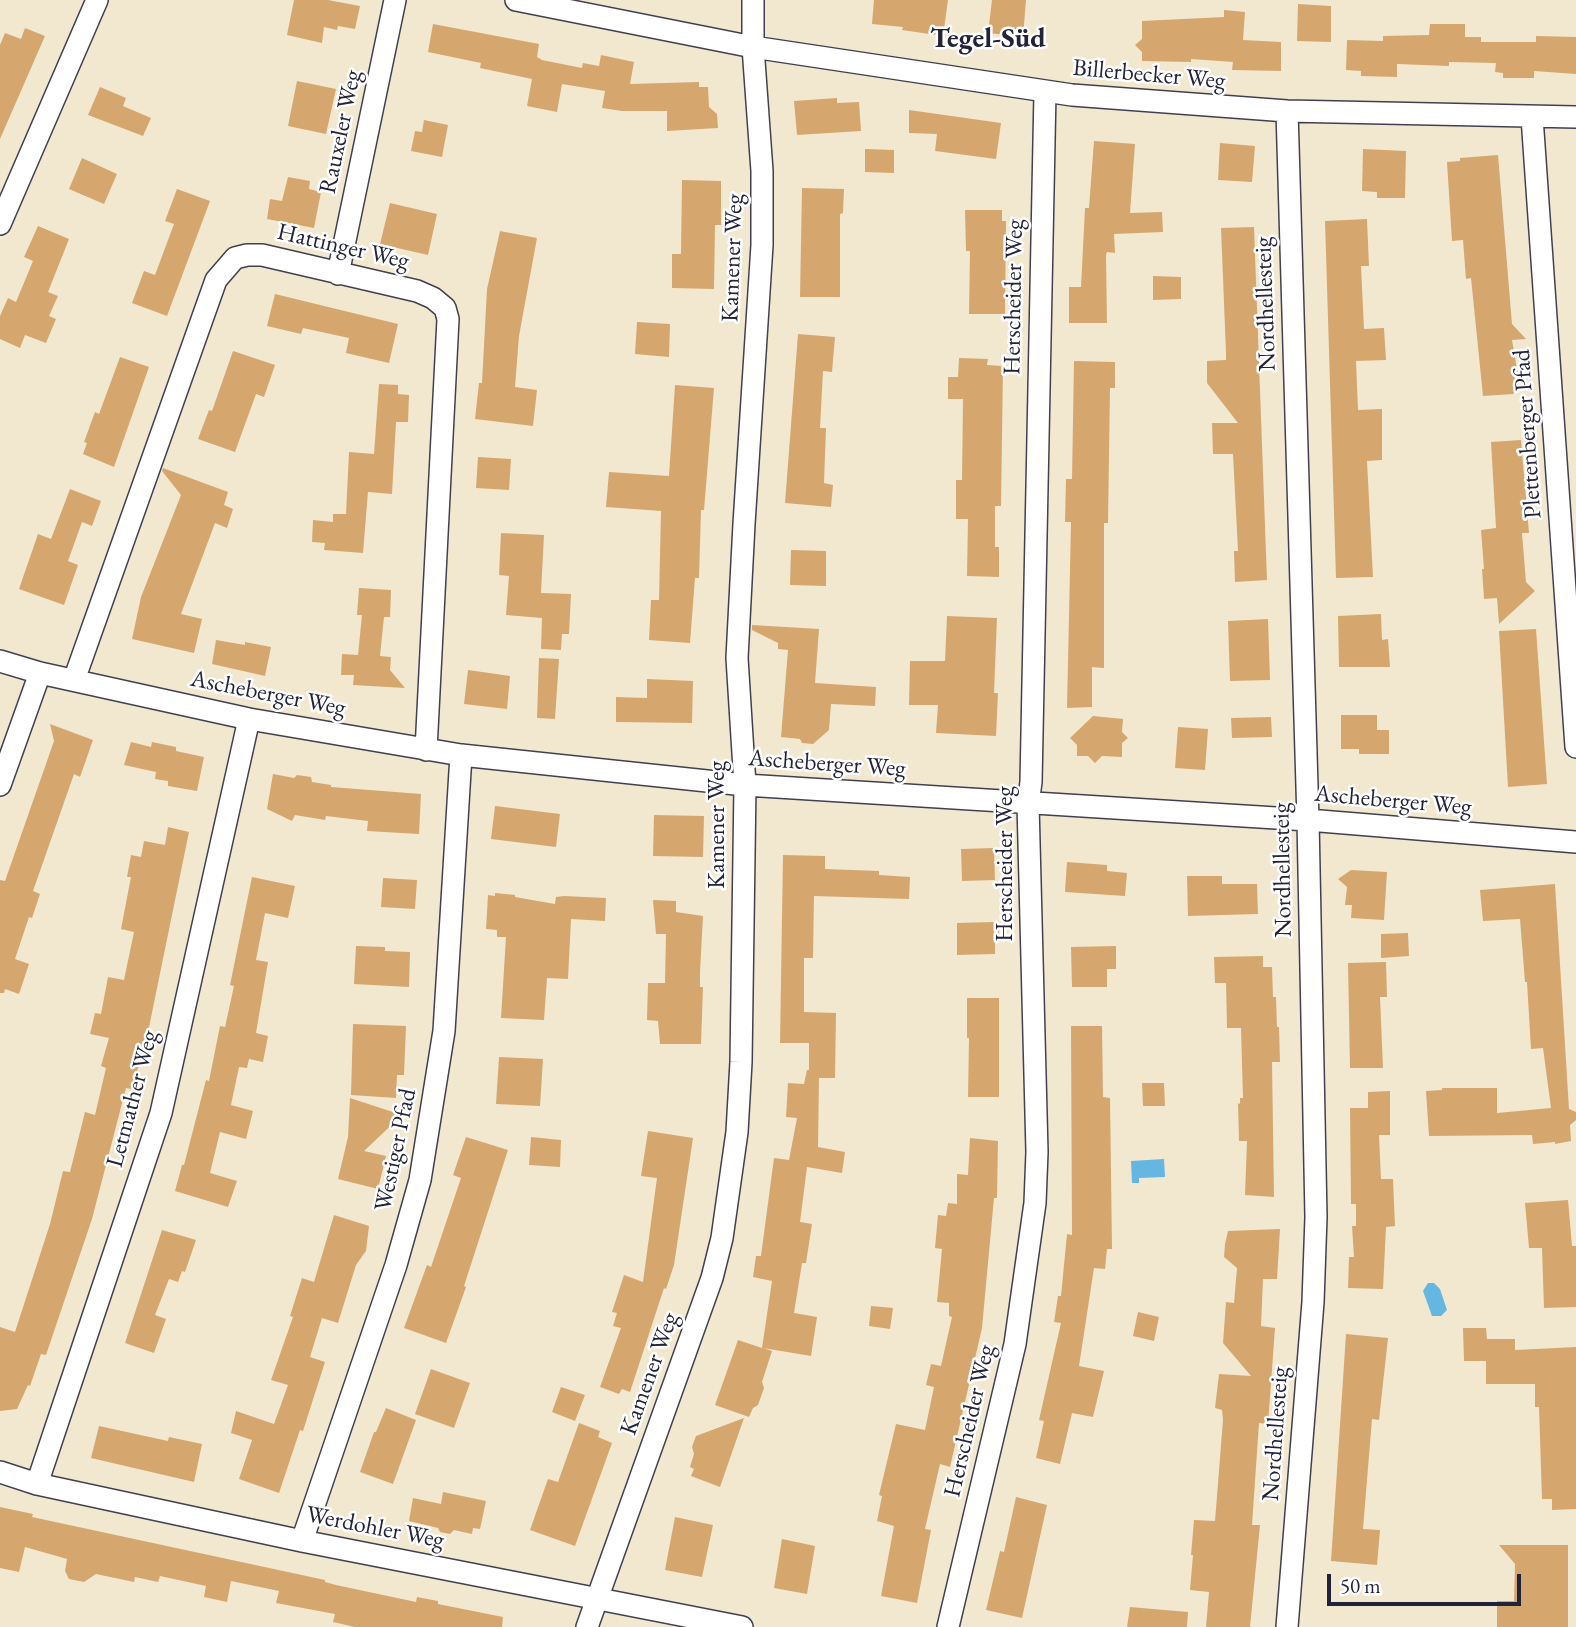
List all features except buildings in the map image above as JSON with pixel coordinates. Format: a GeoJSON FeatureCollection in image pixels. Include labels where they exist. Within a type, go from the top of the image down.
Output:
{"type":"FeatureCollection","features":[{"type":"Feature","properties":{"kind":"street"},"geometry":{"type":"LineString","coordinates":[[0,224],[97,0]]}},
{"type":"Feature","properties":{"kind":"street","name":"Rauxeler Weg"},"geometry":{"type":"LineString","coordinates":[[338,274],[395,0]]}},
{"type":"Feature","properties":{"kind":"street","name":"Billerbecker Weg"},"geometry":{"type":"LineString","coordinates":[[516,0],[753,47],[1045,92],[1287,111],[1576,117]]}},
{"type":"Feature","properties":{"kind":"street","name":"Kamener Weg"},"geometry":{"type":"LineString","coordinates":[[587,1627],[708,1289],[722,1238],[737,1132],[741,1073],[745,785],[737,658],[762,245],[762,171],[753,47],[753,0]]}},
{"type":"Feature","properties":{"kind":"street","name":"Herscheider Weg"},"geometry":{"type":"LineString","coordinates":[[948,1627],[1015,1344],[1035,1203],[1037,1152],[1028,804],[1031,782],[1045,92]]}},
{"type":"Feature","properties":{"kind":"street","name":"Nordhellesteig"},"geometry":{"type":"LineString","coordinates":[[1287,111],[1308,821],[1316,1217],[1287,1627]]}},
{"type":"Feature","properties":{"kind":"street","name":"Plettenberger Pfad"},"geometry":{"type":"LineString","coordinates":[[1532,117],[1576,747]]}},
{"type":"Feature","properties":{"kind":"street","name":"Hattinger Weg"},"geometry":{"type":"LineString","coordinates":[[74,680],[216,280],[235,258],[262,255],[417,291],[433,298],[445,308],[448,318],[426,750]]}},
{"type":"Feature","properties":{"kind":"street","name":"Ascheberger Weg"},"geometry":{"type":"LineString","coordinates":[[0,661],[40,673],[249,719],[461,755],[745,785],[1308,821],[1576,842]]}},
{"type":"Feature","properties":{"kind":"street"},"geometry":{"type":"LineString","coordinates":[[0,785],[40,673]]}},
{"type":"Feature","properties":{"kind":"street","name":"Letmather Weg"},"geometry":{"type":"LineString","coordinates":[[37,1484],[161,1113],[249,719]]}},
{"type":"Feature","properties":{"kind":"street","name":"Westiger Pfad"},"geometry":{"type":"LineString","coordinates":[[302,1541],[396,1265],[420,1180],[444,1031],[461,755]]}},
{"type":"Feature","properties":{"kind":"street","name":"Werdohler Weg"},"geometry":{"type":"LineString","coordinates":[[0,1472],[37,1484],[302,1541],[742,1627]]}},
{"type":"Feature","properties":{"kind":"water"},"geometry":{"type":"Polygon","coordinates":[[[1164,1159],[1165,1177],[1139,1178],[1139,1183],[1132,1183],[1131,1161],[1164,1159]]]}},
{"type":"Feature","properties":{"kind":"water"},"geometry":{"type":"Polygon","coordinates":[[[1428,1283],[1434,1283],[1440,1289],[1447,1310],[1441,1316],[1432,1316],[1423,1291],[1428,1283]]]}},
{"type":"Feature","properties":{"kind":"district","name":"Tegel-Süd"},"geometry":{"type":"Point","coordinates":[988,39]}}]}
